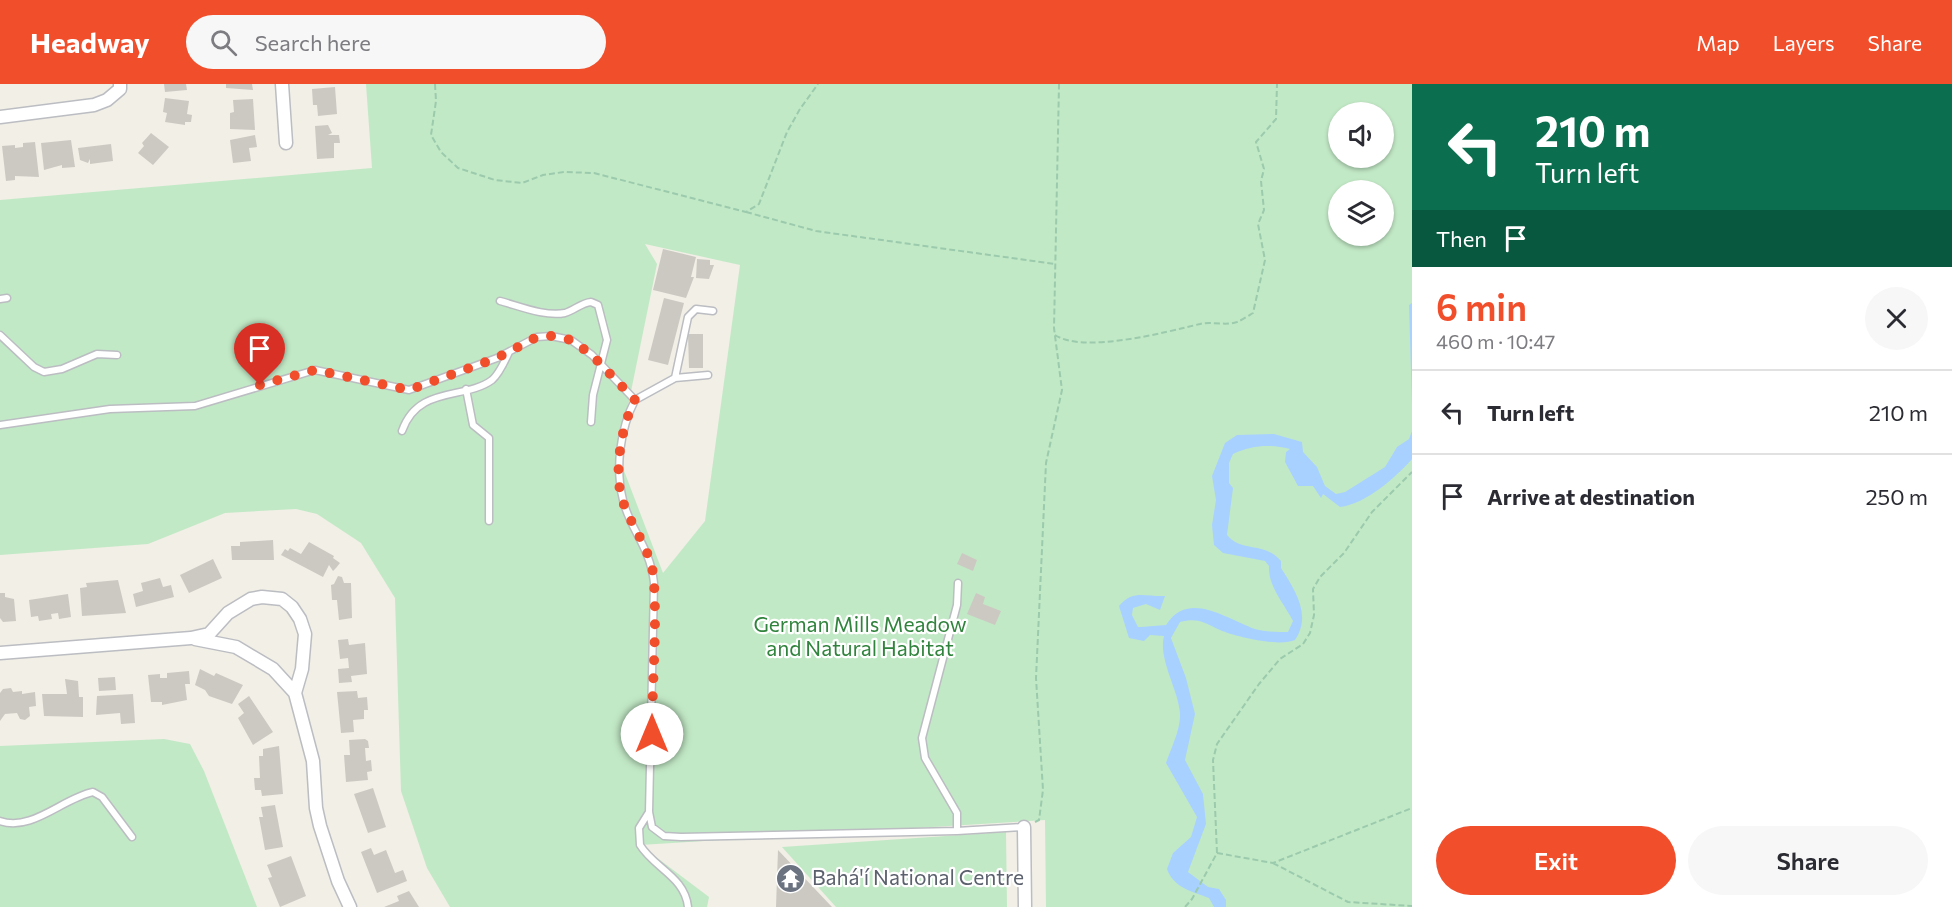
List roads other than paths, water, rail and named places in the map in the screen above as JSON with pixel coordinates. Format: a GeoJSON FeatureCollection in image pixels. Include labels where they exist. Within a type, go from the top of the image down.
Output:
{"type":"FeatureCollection","features":[{"type":"Feature","properties":{"kind":"street"},"geometry":{"type":"LineString","coordinates":[[0,117],[94,105],[107,100],[120,89],[120,84]]}},
{"type":"Feature","properties":{"kind":"street"},"geometry":{"type":"LineString","coordinates":[[282,84],[286,143]]}},
{"type":"Feature","properties":{"kind":"street"},"geometry":{"type":"LineString","coordinates":[[0,653],[191,638],[209,634],[228,613],[251,599],[262,597],[282,600],[292,607],[305,634],[302,669],[295,693]]}},
{"type":"Feature","properties":{"kind":"street"},"geometry":{"type":"LineString","coordinates":[[191,638],[236,647],[273,669],[295,693],[313,761],[316,808],[320,826],[338,881],[350,907]]}},
{"type":"Feature","properties":{"kind":"street"},"geometry":{"type":"LineString","coordinates":[[1024,827],[1025,907]]}},
{"type":"Feature","properties":{"kind":"lane"},"geometry":{"type":"LineString","coordinates":[[500,301],[551,313],[566,312],[583,303],[591,302],[598,305],[607,340],[593,395],[591,422]]}},
{"type":"Feature","properties":{"kind":"lane"},"geometry":{"type":"LineString","coordinates":[[675,378],[688,317],[696,309],[713,311]]}},
{"type":"Feature","properties":{"kind":"lane"},"geometry":{"type":"LineString","coordinates":[[0,334],[28,362],[44,372],[62,369],[96,354],[117,355]]}},
{"type":"Feature","properties":{"kind":"lane"},"geometry":{"type":"LineString","coordinates":[[0,425],[110,409],[195,406],[315,370],[409,390],[509,352],[537,337],[551,336],[571,340],[601,364],[635,400]]}},
{"type":"Feature","properties":{"kind":"lane"},"geometry":{"type":"LineString","coordinates":[[402,431],[411,413],[426,403],[492,380],[509,352]]}},
{"type":"Feature","properties":{"kind":"lane"},"geometry":{"type":"LineString","coordinates":[[708,375],[675,378],[635,400],[626,418],[619,461],[623,501],[648,552],[654,583],[649,812],[652,827],[664,836],[681,837],[957,831],[1024,827]]}},
{"type":"Feature","properties":{"kind":"lane"},"geometry":{"type":"LineString","coordinates":[[466,389],[473,425],[487,434],[490,442],[489,521]]}},
{"type":"Feature","properties":{"kind":"lane"},"geometry":{"type":"LineString","coordinates":[[957,831],[957,813],[925,758],[922,738],[957,605],[958,583]]}},
{"type":"Feature","properties":{"kind":"lane"},"geometry":{"type":"LineString","coordinates":[[0,822],[10,825],[24,822],[93,792],[102,797],[132,837]]}},
{"type":"Feature","properties":{"kind":"lane"},"geometry":{"type":"LineString","coordinates":[[649,812],[639,828],[640,845],[678,883],[686,895],[688,907]]}},
{"type":"Feature","properties":{"kind":"water"},"geometry":{"type":"Polygon","coordinates":[[[1412,303],[1412,404],[1409,305],[1412,303]]]}},
{"type":"Feature","properties":{"kind":"water"},"geometry":{"type":"Polygon","coordinates":[[[1412,431],[1412,459],[1389,482],[1370,496],[1340,507],[1323,494],[1321,498],[1313,486],[1298,486],[1285,462],[1286,452],[1290,449],[1276,446],[1254,447],[1233,454],[1229,463],[1229,483],[1233,488],[1227,535],[1239,544],[1268,551],[1281,561],[1281,568],[1300,603],[1302,621],[1295,640],[1288,642],[1269,642],[1247,638],[1192,620],[1180,622],[1171,638],[1186,678],[1195,714],[1185,760],[1203,794],[1206,824],[1188,872],[1208,887],[1219,889],[1226,900],[1226,907],[1214,907],[1209,898],[1190,891],[1174,881],[1167,869],[1173,853],[1191,837],[1197,817],[1166,763],[1177,732],[1180,713],[1166,664],[1164,636],[1150,635],[1144,641],[1129,638],[1119,606],[1129,597],[1165,596],[1160,610],[1146,604],[1133,608],[1132,615],[1138,627],[1166,625],[1175,615],[1185,609],[1196,608],[1208,610],[1255,629],[1288,632],[1293,621],[1274,588],[1269,566],[1265,561],[1223,553],[1214,545],[1212,525],[1216,500],[1212,476],[1225,443],[1237,435],[1274,434],[1302,442],[1303,452],[1317,467],[1325,486],[1336,494],[1345,492],[1385,467],[1397,447],[1409,439],[1412,431]]]}},
{"type":"Feature","properties":{"kind":"place","name":"Bahá'í National Centre"},"geometry":{"type":"Point","coordinates":[791,878]}},
{"type":"Feature","properties":{"kind":"park label","name":"German Mills Meadow and Natural Habitat"},"geometry":{"type":"Point","coordinates":[860,637]}}]}
